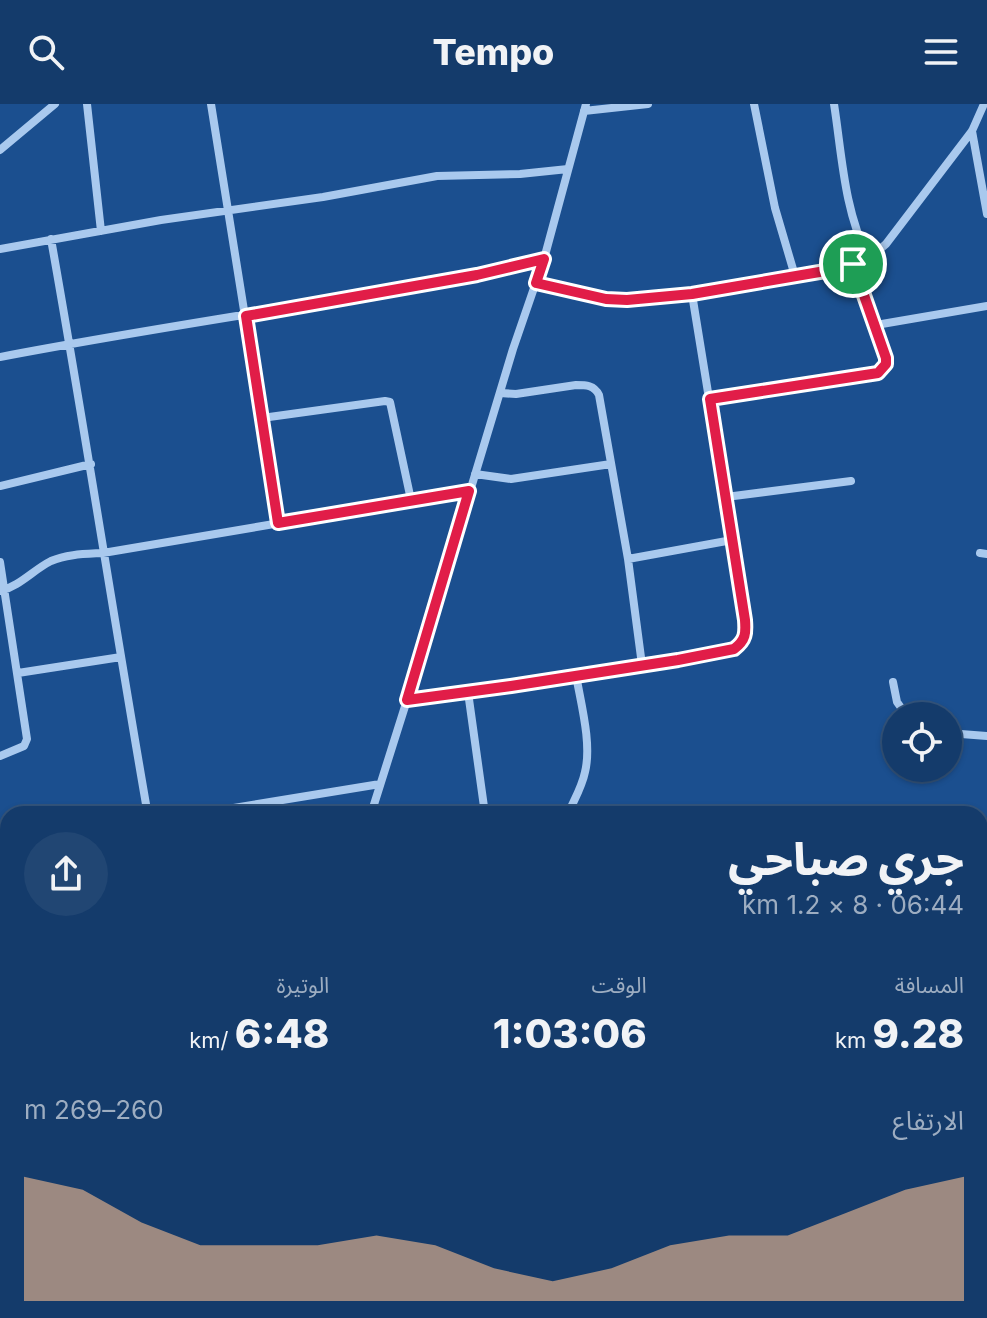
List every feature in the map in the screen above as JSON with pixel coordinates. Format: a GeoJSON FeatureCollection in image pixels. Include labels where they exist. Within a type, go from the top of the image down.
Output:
{"type":"FeatureCollection","features":[{"type":"Feature","properties":{"kind":"street"},"geometry":{"type":"LineString","coordinates":[[0,150],[55,104]]}},
{"type":"Feature","properties":{"kind":"street"},"geometry":{"type":"LineString","coordinates":[[87,104],[101,231]]}},
{"type":"Feature","properties":{"kind":"street"},"geometry":{"type":"LineString","coordinates":[[211,104],[278,523]]}},
{"type":"Feature","properties":{"kind":"street"},"geometry":{"type":"LineString","coordinates":[[373,806],[469,491],[544,259],[585,107],[648,104]]}},
{"type":"Feature","properties":{"kind":"street"},"geometry":{"type":"LineString","coordinates":[[754,104],[775,208],[795,276]]}},
{"type":"Feature","properties":{"kind":"street"},"geometry":{"type":"LineString","coordinates":[[834,104],[849,203],[868,257]]}},
{"type":"Feature","properties":{"kind":"street"},"geometry":{"type":"LineString","coordinates":[[536,283],[616,300],[692,294],[853,264],[886,244],[972,131],[984,104]]}},
{"type":"Feature","properties":{"kind":"street"},"geometry":{"type":"LineString","coordinates":[[972,131],[987,214]]}},
{"type":"Feature","properties":{"kind":"street"},"geometry":{"type":"LineString","coordinates":[[0,249],[437,176],[520,174],[568,169]]}},
{"type":"Feature","properties":{"kind":"street"},"geometry":{"type":"LineString","coordinates":[[51,239],[146,806]]}},
{"type":"Feature","properties":{"kind":"street"},"geometry":{"type":"LineString","coordinates":[[0,357],[477,275],[544,259]]}},
{"type":"Feature","properties":{"kind":"street"},"geometry":{"type":"LineString","coordinates":[[710,399],[878,373],[886,364],[886,358],[853,264]]}},
{"type":"Feature","properties":{"kind":"street"},"geometry":{"type":"LineString","coordinates":[[407,700],[722,652],[742,643],[746,634],[745,620],[692,294]]}},
{"type":"Feature","properties":{"kind":"street"},"geometry":{"type":"LineString","coordinates":[[876,325],[987,306]]}},
{"type":"Feature","properties":{"kind":"street"},"geometry":{"type":"LineString","coordinates":[[500,393],[516,394],[576,385],[593,387],[599,395],[628,559],[642,665]]}},
{"type":"Feature","properties":{"kind":"street"},"geometry":{"type":"LineString","coordinates":[[262,418],[390,402],[411,500]]}},
{"type":"Feature","properties":{"kind":"street"},"geometry":{"type":"LineString","coordinates":[[0,486],[91,464]]}},
{"type":"Feature","properties":{"kind":"street"},"geometry":{"type":"LineString","coordinates":[[475,474],[511,479],[611,464]]}},
{"type":"Feature","properties":{"kind":"street"},"geometry":{"type":"LineString","coordinates":[[726,497],[851,481]]}},
{"type":"Feature","properties":{"kind":"street"},"geometry":{"type":"LineString","coordinates":[[2,591],[64,557],[469,491]]}},
{"type":"Feature","properties":{"kind":"street"},"geometry":{"type":"LineString","coordinates":[[628,559],[732,540]]}},
{"type":"Feature","properties":{"kind":"street"},"geometry":{"type":"LineString","coordinates":[[0,562],[27,739],[24,746],[0,756]]}},
{"type":"Feature","properties":{"kind":"street"},"geometry":{"type":"LineString","coordinates":[[18,673],[121,657]]}},
{"type":"Feature","properties":{"kind":"street"},"geometry":{"type":"LineString","coordinates":[[572,806],[587,762],[576,675]]}},
{"type":"Feature","properties":{"kind":"street"},"geometry":{"type":"LineString","coordinates":[[893,682],[897,702]]}},
{"type":"Feature","properties":{"kind":"street"},"geometry":{"type":"LineString","coordinates":[[468,692],[484,806]]}},
{"type":"Feature","properties":{"kind":"street"},"geometry":{"type":"LineString","coordinates":[[962,734],[987,736]]}},
{"type":"Feature","properties":{"kind":"street"},"geometry":{"type":"LineString","coordinates":[[246,806],[380,784]]}},
{"type":"Feature","properties":{"kind":"route"},"geometry":{"type":"LineString","coordinates":[[544,259],[536,283],[616,300],[692,294],[853,264],[886,358],[883,369],[878,373],[710,399],[745,620],[746,634],[742,643],[734,649],[407,700],[469,491],[278,523],[246,316],[394,291],[544,259]]}}]}
